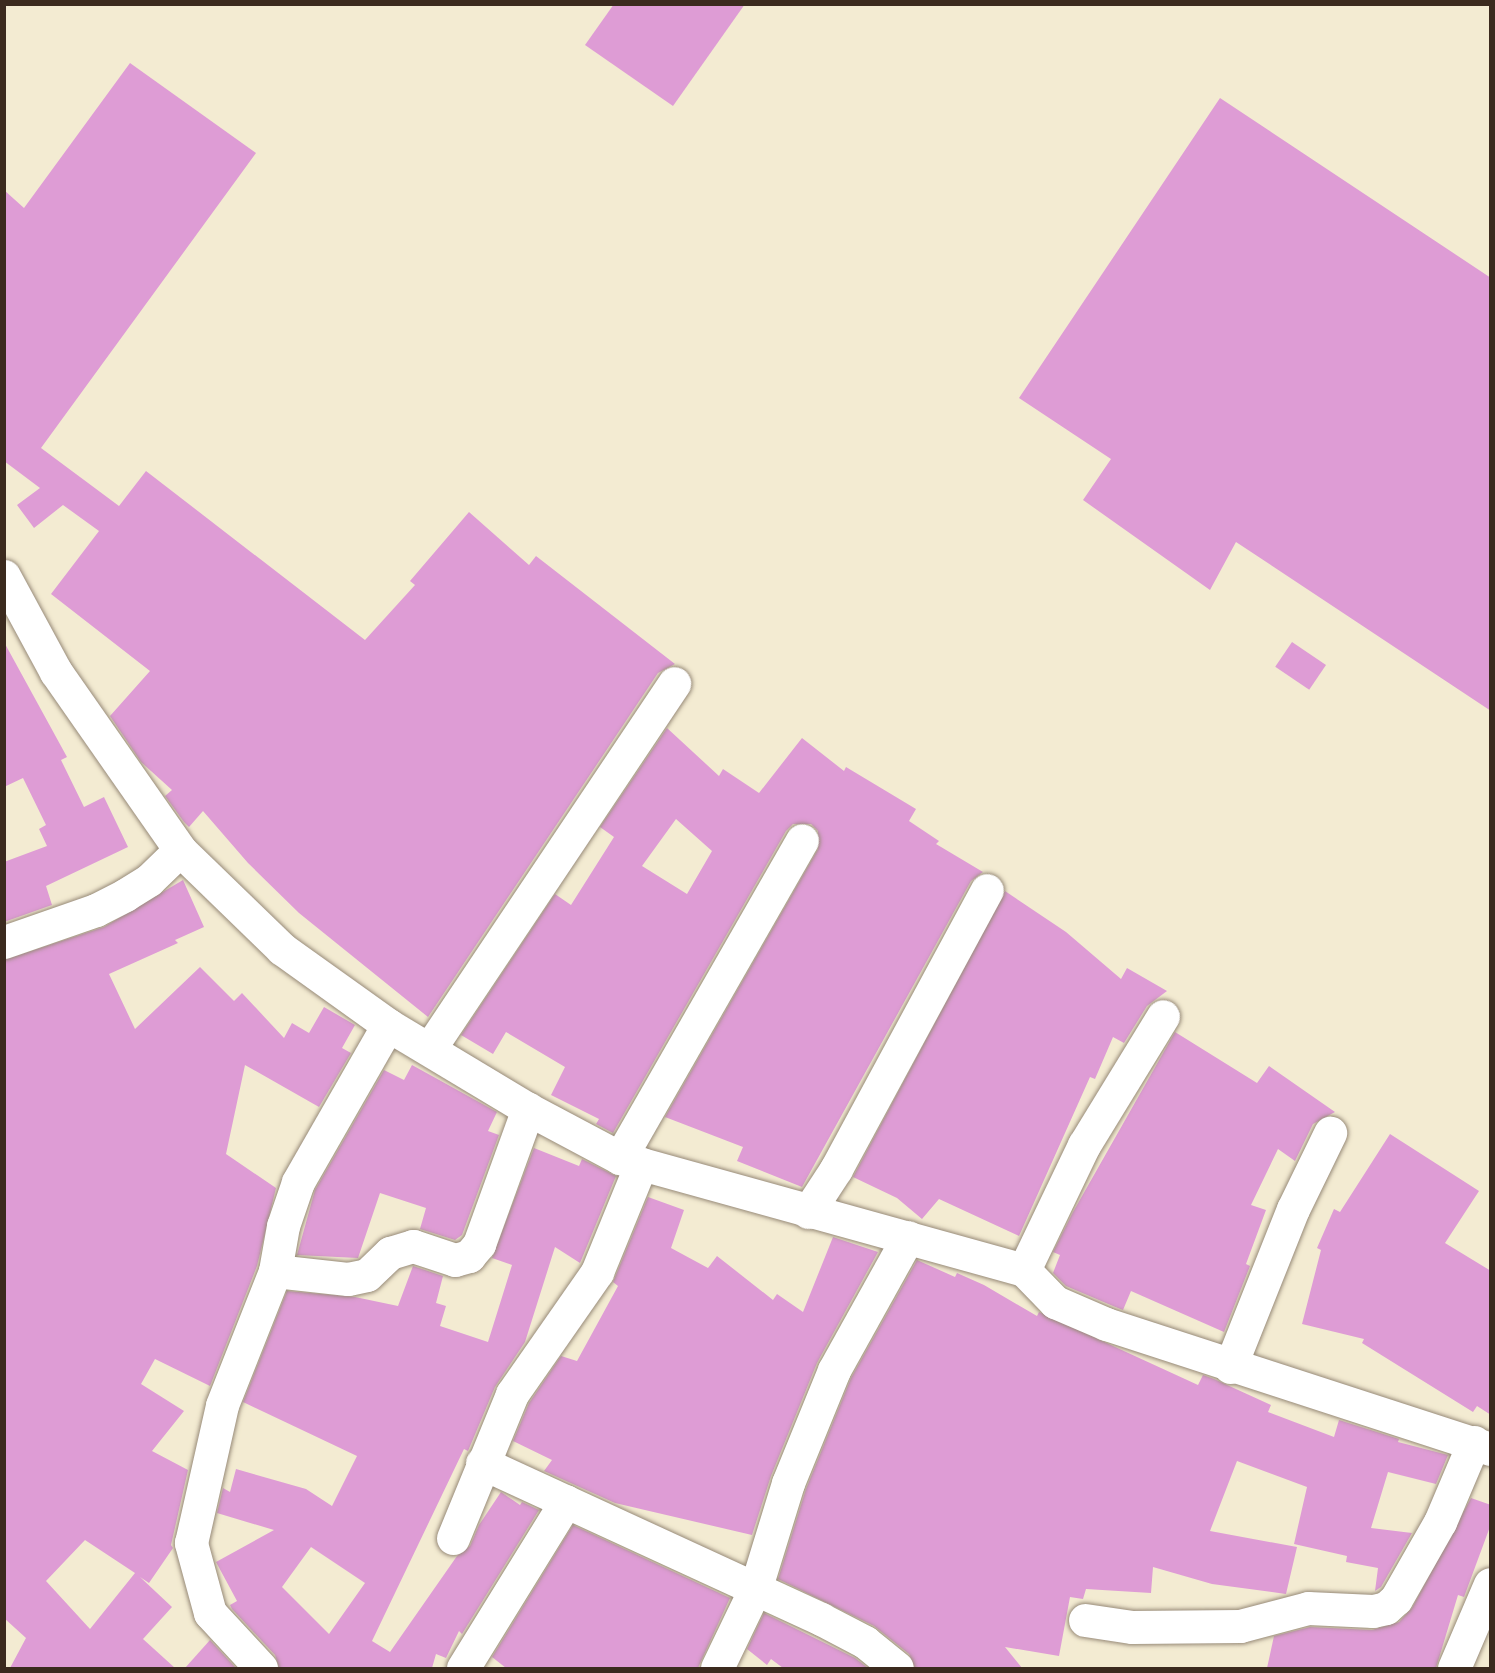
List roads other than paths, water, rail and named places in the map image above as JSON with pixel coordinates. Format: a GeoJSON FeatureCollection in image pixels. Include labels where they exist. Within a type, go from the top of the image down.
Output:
{"type":"FeatureCollection","features":[{"type":"Feature","properties":{"kind":"street"},"geometry":{"type":"LineString","coordinates":[[4,576],[56,672],[180,850],[282,949],[388,1025],[430,1048],[528,1109],[630,1161],[1024,1270],[1054,1302],[1230,1367],[1482,1445],[1396,1599],[1386,1608],[1373,1611],[1308,1608],[1240,1626],[1132,1627],[1085,1620]]}},
{"type":"Feature","properties":{"kind":"street"},"geometry":{"type":"LineString","coordinates":[[430,1048],[674,683]]}},
{"type":"Feature","properties":{"kind":"street"},"geometry":{"type":"LineString","coordinates":[[453,1538],[482,1463],[525,1372],[567,1319],[597,1272],[630,1161],[802,840]]}},
{"type":"Feature","properties":{"kind":"street"},"geometry":{"type":"LineString","coordinates":[[4,942],[96,910],[125,895],[149,880],[180,850]]}},
{"type":"Feature","properties":{"kind":"street"},"geometry":{"type":"LineString","coordinates":[[808,1212],[987,890]]}},
{"type":"Feature","properties":{"kind":"street"},"geometry":{"type":"LineString","coordinates":[[1024,1270],[1084,1145],[1163,1016]]}},
{"type":"Feature","properties":{"kind":"street"},"geometry":{"type":"LineString","coordinates":[[261,1668],[210,1613],[190,1543],[222,1405],[275,1271],[283,1226],[298,1182],[388,1025]]}},
{"type":"Feature","properties":{"kind":"street"},"geometry":{"type":"LineString","coordinates":[[275,1271],[348,1279],[367,1275],[390,1253],[413,1246],[455,1260],[470,1256],[479,1244],[528,1109]]}},
{"type":"Feature","properties":{"kind":"street"},"geometry":{"type":"LineString","coordinates":[[1230,1367],[1293,1209],[1330,1132]]}},
{"type":"Feature","properties":{"kind":"street"},"geometry":{"type":"LineString","coordinates":[[717,1668],[756,1587],[808,1428],[834,1370],[908,1237]]}},
{"type":"Feature","properties":{"kind":"street"},"geometry":{"type":"LineString","coordinates":[[482,1463],[756,1587],[865,1642],[897,1668]]}},
{"type":"Feature","properties":{"kind":"street"},"geometry":{"type":"LineString","coordinates":[[463,1668],[566,1501]]}},
{"type":"Feature","properties":{"kind":"street"},"geometry":{"type":"LineString","coordinates":[[1454,1668],[1491,1584]]}}]}
